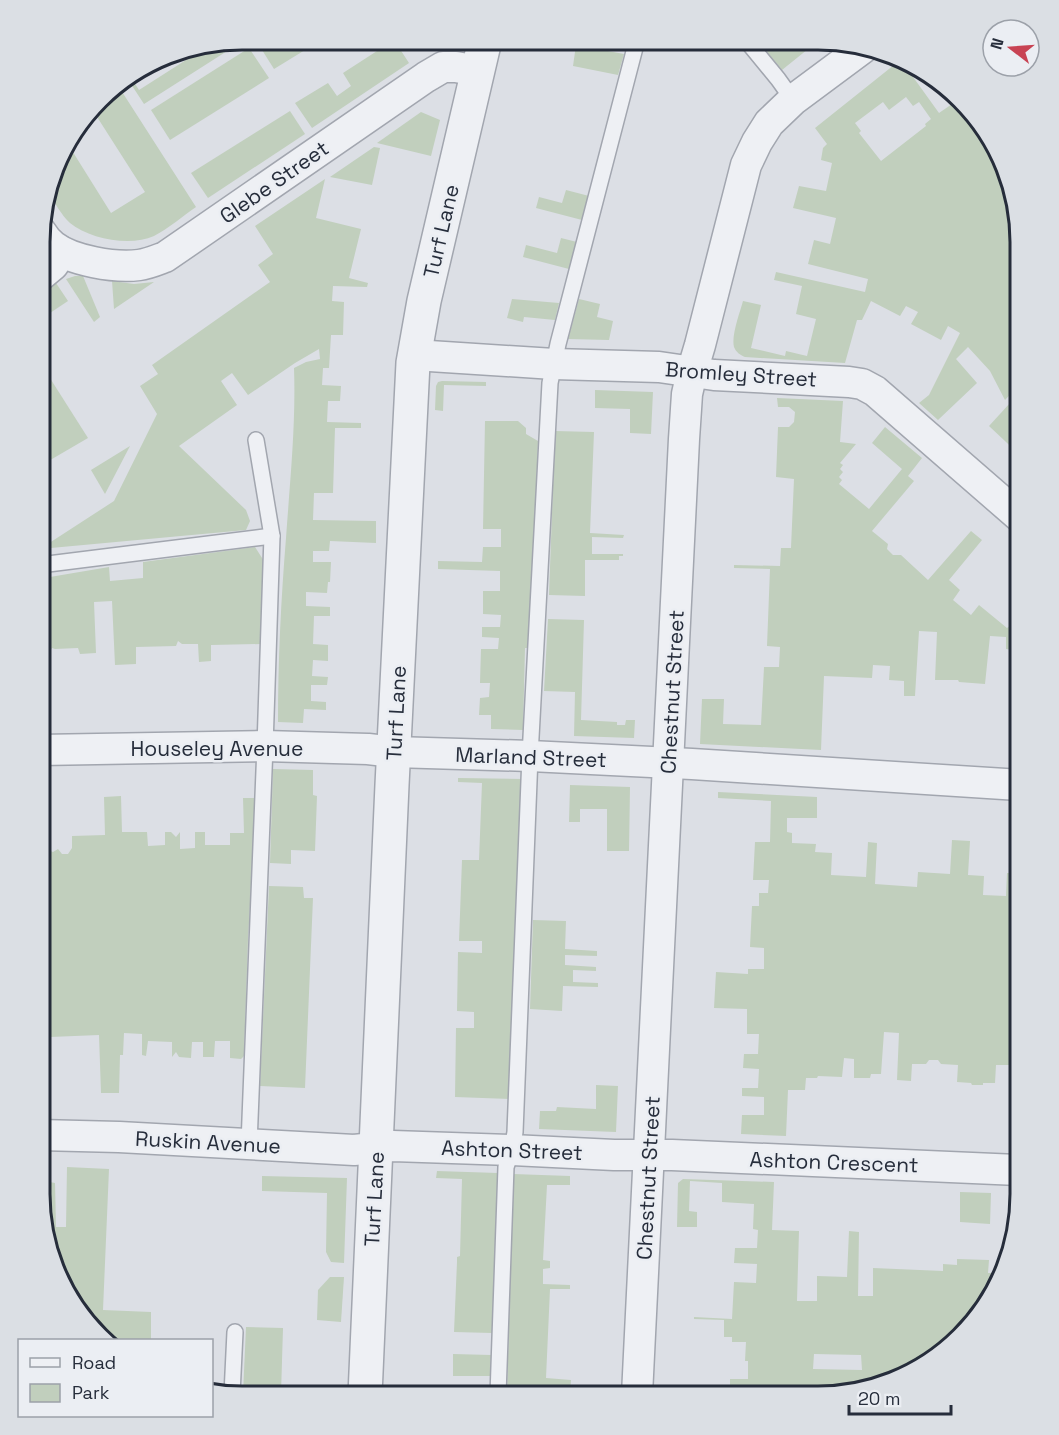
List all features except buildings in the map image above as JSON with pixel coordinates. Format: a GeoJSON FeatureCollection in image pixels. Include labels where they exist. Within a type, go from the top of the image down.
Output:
{"type":"FeatureCollection","features":[{"type":"Feature","properties":{"kind":"street","name":"Turf Lane"},"geometry":{"type":"LineString","coordinates":[[365,1386],[414,354],[424,301],[483,50]]}},
{"type":"Feature","properties":{"kind":"street","name":"Chestnut Street"},"geometry":{"type":"LineString","coordinates":[[637,1386],[685,409],[692,372],[746,165],[757,142],[769,123],[793,100],[855,54]]}},
{"type":"Feature","properties":{"kind":"street","name":"Glebe Street"},"geometry":{"type":"LineString","coordinates":[[51,242],[82,259],[119,266],[140,265],[165,257],[426,77],[443,67],[478,71]]}},
{"type":"Feature","properties":{"kind":"street","name":"Glebe Street"},"geometry":{"type":"LineString","coordinates":[[50,268],[53,265],[51,242]]}},
{"type":"Feature","properties":{"kind":"street","name":"Bromley Street"},"geometry":{"type":"LineString","coordinates":[[414,354],[554,364],[659,367],[714,375],[862,384],[876,391],[1010,508]]}},
{"type":"Feature","properties":{"kind":"street","name":"Houseley Avenue"},"geometry":{"type":"LineString","coordinates":[[50,750],[265,746],[394,752]]}},
{"type":"Feature","properties":{"kind":"street","name":"Marland Street"},"geometry":{"type":"LineString","coordinates":[[394,752],[668,763]]}},
{"type":"Feature","properties":{"kind":"street"},"geometry":{"type":"LineString","coordinates":[[668,763],[1009,784]]}},
{"type":"Feature","properties":{"kind":"street","name":"Ruskin Avenue"},"geometry":{"type":"LineString","coordinates":[[50,1135],[354,1150],[376,1148]]}},
{"type":"Feature","properties":{"kind":"street","name":"Ashton Street"},"geometry":{"type":"LineString","coordinates":[[376,1148],[398,1146],[648,1155]]}},
{"type":"Feature","properties":{"kind":"street","name":"Ashton Crescent"},"geometry":{"type":"LineString","coordinates":[[648,1155],[1009,1170]]}},
{"type":"Feature","properties":{"kind":"lane"},"geometry":{"type":"LineString","coordinates":[[498,1386],[506,1167],[512,1150],[516,1120],[530,756],[550,383],[558,344],[634,50]]}},
{"type":"Feature","properties":{"kind":"lane"},"geometry":{"type":"LineString","coordinates":[[754,50],[793,100]]}},
{"type":"Feature","properties":{"kind":"lane"},"geometry":{"type":"LineString","coordinates":[[249,1144],[272,536],[256,440]]}},
{"type":"Feature","properties":{"kind":"lane"},"geometry":{"type":"LineString","coordinates":[[50,564],[272,536]]}},
{"type":"Feature","properties":{"kind":"lane"},"geometry":{"type":"LineString","coordinates":[[232,1385],[235,1332]]}},
{"type":"Feature","properties":{"kind":"green space"},"geometry":{"type":"Polygon","coordinates":[[[246,50],[250,50],[269,78],[170,140],[151,110],[246,50]]]}},
{"type":"Feature","properties":{"kind":"green space"},"geometry":{"type":"Polygon","coordinates":[[[262,50],[305,50],[274,69],[262,50]]]}},
{"type":"Feature","properties":{"kind":"green space"},"geometry":{"type":"Polygon","coordinates":[[[379,50],[401,50],[409,63],[312,128],[295,103],[328,83],[337,96],[351,86],[343,73],[379,50]]]}},
{"type":"Feature","properties":{"kind":"green space"},"geometry":{"type":"Polygon","coordinates":[[[575,50],[603,50],[624,54],[618,75],[573,66],[575,50]]]}},
{"type":"Feature","properties":{"kind":"green space"},"geometry":{"type":"Polygon","coordinates":[[[765,50],[807,50],[782,70],[765,50]]]}},
{"type":"Feature","properties":{"kind":"green space"},"geometry":{"type":"Polygon","coordinates":[[[228,51],[144,104],[131,85],[134,83],[139,90],[192,56],[228,51]]]}},
{"type":"Feature","properties":{"kind":"green space"},"geometry":{"type":"Polygon","coordinates":[[[893,66],[911,74],[939,113],[951,104],[977,135],[995,168],[1008,216],[1010,395],[1005,400],[990,371],[968,347],[956,359],[977,383],[938,420],[919,403],[929,395],[960,333],[948,326],[941,340],[911,324],[918,312],[906,306],[900,316],[871,301],[862,320],[857,320],[845,363],[745,357],[736,350],[733,342],[743,301],[761,305],[751,348],[785,356],[786,351],[807,356],[816,319],[796,314],[802,286],[774,280],[776,272],[865,292],[868,279],[808,264],[814,240],[830,244],[836,218],[793,208],[799,186],[826,191],[832,163],[821,160],[823,148],[827,144],[815,128],[893,66]],[[906,97],[889,110],[883,102],[855,123],[861,131],[859,133],[881,161],[926,126],[925,124],[931,119],[919,102],[913,106],[906,97]]]}},
{"type":"Feature","properties":{"kind":"green space"},"geometry":{"type":"Polygon","coordinates":[[[122,92],[196,207],[154,236],[134,241],[122,241],[99,237],[78,229],[67,220],[54,202],[64,168],[72,151],[111,213],[145,192],[96,116],[122,92]]]}},
{"type":"Feature","properties":{"kind":"green space"},"geometry":{"type":"Polygon","coordinates":[[[290,111],[305,134],[208,198],[191,173],[290,111]]]}},
{"type":"Feature","properties":{"kind":"green space"},"geometry":{"type":"Polygon","coordinates":[[[421,112],[440,120],[431,156],[377,143],[421,112]]]}},
{"type":"Feature","properties":{"kind":"green space"},"geometry":{"type":"Polygon","coordinates":[[[374,147],[380,148],[372,185],[330,177],[374,147]]]}},
{"type":"Feature","properties":{"kind":"green space"},"geometry":{"type":"Polygon","coordinates":[[[325,179],[316,218],[361,229],[349,278],[368,283],[367,287],[333,286],[332,301],[344,302],[343,335],[331,335],[329,368],[323,368],[322,385],[341,386],[340,401],[328,401],[327,422],[361,423],[361,428],[335,428],[333,493],[314,493],[313,520],[376,521],[376,543],[330,541],[329,551],[313,551],[313,562],[331,562],[327,593],[306,592],[306,606],[330,607],[330,616],[314,616],[313,644],[328,645],[328,661],[313,660],[312,676],[328,677],[327,685],[311,685],[311,701],[326,702],[326,710],[304,709],[303,723],[278,722],[281,607],[293,432],[294,368],[320,359],[319,349],[248,395],[232,373],[221,381],[237,405],[179,446],[246,510],[250,521],[246,530],[50,548],[50,543],[114,501],[157,414],[140,386],[158,374],[152,365],[270,282],[258,265],[273,254],[255,226],[325,179]]]}},
{"type":"Feature","properties":{"kind":"green space"},"geometry":{"type":"Polygon","coordinates":[[[566,190],[589,196],[582,220],[536,208],[539,197],[562,203],[566,190]]]}},
{"type":"Feature","properties":{"kind":"green space"},"geometry":{"type":"Polygon","coordinates":[[[561,238],[577,242],[569,269],[523,257],[526,245],[557,253],[561,238]]]}},
{"type":"Feature","properties":{"kind":"green space"},"geometry":{"type":"Polygon","coordinates":[[[83,276],[100,317],[94,322],[66,279],[83,276]]]}},
{"type":"Feature","properties":{"kind":"green space"},"geometry":{"type":"Polygon","coordinates":[[[112,281],[134,284],[154,282],[114,309],[112,281]]]}},
{"type":"Feature","properties":{"kind":"green space"},"geometry":{"type":"Polygon","coordinates":[[[56,283],[68,301],[50,313],[50,287],[56,283]]]}},
{"type":"Feature","properties":{"kind":"green space"},"geometry":{"type":"Polygon","coordinates":[[[512,299],[559,303],[555,320],[524,317],[523,322],[507,318],[512,299]]]}},
{"type":"Feature","properties":{"kind":"green space"},"geometry":{"type":"Polygon","coordinates":[[[579,299],[600,304],[597,317],[613,321],[609,340],[568,339],[579,299]]]}},
{"type":"Feature","properties":{"kind":"green space"},"geometry":{"type":"Polygon","coordinates":[[[50,378],[88,438],[50,460],[50,378]]]}},
{"type":"Feature","properties":{"kind":"green space"},"geometry":{"type":"Polygon","coordinates":[[[442,381],[486,382],[486,386],[444,385],[443,411],[435,410],[436,386],[442,381]]]}},
{"type":"Feature","properties":{"kind":"green space"},"geometry":{"type":"Polygon","coordinates":[[[595,390],[653,392],[651,434],[630,433],[630,409],[595,408],[595,390]]]}},
{"type":"Feature","properties":{"kind":"green space"},"geometry":{"type":"Polygon","coordinates":[[[777,398],[843,401],[840,442],[856,444],[840,463],[843,465],[840,469],[843,472],[839,477],[842,480],[839,484],[869,509],[902,469],[872,443],[885,427],[922,458],[908,476],[914,481],[872,531],[888,544],[887,549],[893,555],[901,555],[928,580],[971,531],[982,540],[949,580],[960,590],[953,600],[971,615],[979,605],[1007,628],[1010,626],[1010,650],[1006,649],[1006,637],[990,636],[985,684],[959,682],[958,680],[935,680],[937,632],[919,631],[915,696],[904,696],[904,681],[889,680],[890,666],[873,665],[872,678],[824,676],[821,750],[700,744],[702,699],[724,699],[723,724],[761,725],[764,667],[779,667],[780,647],[767,646],[770,569],[734,568],[734,565],[780,566],[781,548],[791,548],[794,479],[776,477],[778,427],[789,427],[794,422],[795,412],[789,407],[778,407],[777,398]]]}},
{"type":"Feature","properties":{"kind":"green space"},"geometry":{"type":"Polygon","coordinates":[[[1010,403],[1010,445],[989,426],[1010,403]]]}},
{"type":"Feature","properties":{"kind":"green space"},"geometry":{"type":"Polygon","coordinates":[[[485,421],[518,421],[526,428],[526,434],[538,441],[530,648],[525,648],[523,730],[491,729],[491,715],[479,715],[480,698],[489,697],[490,683],[480,683],[481,649],[498,649],[499,638],[482,637],[482,627],[500,627],[501,615],[483,614],[483,591],[500,591],[500,571],[438,569],[438,561],[482,562],[483,547],[501,547],[501,529],[483,529],[485,421]]]}},
{"type":"Feature","properties":{"kind":"green space"},"geometry":{"type":"Polygon","coordinates":[[[555,431],[594,432],[590,533],[624,535],[623,538],[592,537],[592,554],[623,554],[623,556],[619,556],[619,560],[585,560],[585,596],[549,595],[555,431]]]}},
{"type":"Feature","properties":{"kind":"green space"},"geometry":{"type":"Polygon","coordinates":[[[130,446],[105,494],[91,470],[130,446]]]}},
{"type":"Feature","properties":{"kind":"green space"},"geometry":{"type":"Polygon","coordinates":[[[255,547],[264,561],[261,644],[211,645],[211,661],[199,662],[198,644],[182,644],[178,641],[176,646],[136,647],[136,664],[115,665],[112,601],[94,602],[96,653],[80,654],[78,648],[52,648],[50,651],[50,577],[109,567],[110,581],[143,578],[143,562],[255,547]]]}},
{"type":"Feature","properties":{"kind":"green space"},"geometry":{"type":"Polygon","coordinates":[[[548,619],[584,620],[581,720],[617,722],[617,725],[625,725],[626,720],[635,720],[634,738],[574,736],[575,692],[544,691],[548,619]]]}},
{"type":"Feature","properties":{"kind":"green space"},"geometry":{"type":"Polygon","coordinates":[[[273,769],[313,770],[313,795],[317,796],[315,851],[291,850],[291,864],[270,863],[273,769]]]}},
{"type":"Feature","properties":{"kind":"green space"},"geometry":{"type":"Polygon","coordinates":[[[458,778],[523,779],[510,1099],[455,1097],[456,1028],[474,1028],[474,1012],[457,1011],[458,952],[482,953],[482,941],[459,941],[462,860],[479,860],[482,783],[458,782],[458,778]]]}},
{"type":"Feature","properties":{"kind":"green space"},"geometry":{"type":"Polygon","coordinates":[[[570,785],[630,787],[629,851],[607,851],[607,809],[580,809],[580,822],[569,822],[570,785]]]}},
{"type":"Feature","properties":{"kind":"green space"},"geometry":{"type":"Polygon","coordinates":[[[718,792],[817,797],[817,818],[787,818],[787,832],[792,833],[792,843],[816,844],[815,852],[832,853],[831,875],[866,877],[868,842],[877,843],[875,884],[917,887],[918,872],[950,874],[952,840],[970,841],[968,875],[984,876],[983,895],[1006,896],[1007,873],[1009,873],[1009,1065],[996,1065],[995,1083],[972,1085],[957,1082],[958,1065],[941,1064],[938,1060],[929,1060],[926,1064],[912,1064],[911,1081],[897,1080],[899,1033],[884,1032],[881,1074],[871,1074],[870,1078],[854,1078],[854,1059],[844,1058],[842,1077],[806,1078],[805,1090],[788,1090],[786,1136],[741,1134],[742,1115],[764,1115],[764,1097],[742,1096],[742,1088],[758,1088],[759,1069],[743,1068],[744,1054],[758,1054],[759,1034],[747,1034],[747,1009],[714,1008],[716,972],[748,974],[748,969],[764,969],[764,948],[750,947],[752,906],[759,906],[759,893],[768,893],[769,880],[753,880],[755,842],[770,842],[771,801],[718,798],[718,792]]]}},
{"type":"Feature","properties":{"kind":"green space"},"geometry":{"type":"Polygon","coordinates":[[[121,796],[122,832],[147,832],[148,846],[165,845],[165,832],[171,832],[176,837],[180,832],[180,849],[195,848],[195,832],[205,832],[205,845],[230,845],[230,833],[244,833],[243,798],[256,798],[244,1056],[241,1059],[230,1058],[230,1041],[215,1041],[214,1057],[203,1057],[203,1042],[192,1042],[191,1058],[179,1057],[176,1052],[172,1057],[172,1042],[148,1041],[146,1056],[142,1055],[142,1034],[124,1033],[123,1055],[120,1055],[119,1093],[101,1093],[99,1035],[50,1037],[50,851],[53,852],[58,849],[62,854],[68,854],[72,848],[72,836],[105,835],[104,797],[121,796]]]}},
{"type":"Feature","properties":{"kind":"green space"},"geometry":{"type":"Polygon","coordinates":[[[269,886],[303,887],[304,898],[313,898],[305,1088],[260,1086],[269,886]]]}},
{"type":"Feature","properties":{"kind":"green space"},"geometry":{"type":"Polygon","coordinates":[[[533,920],[566,921],[565,949],[597,951],[597,956],[565,955],[565,965],[596,967],[596,971],[573,970],[573,982],[598,983],[598,987],[563,986],[562,1011],[530,1009],[533,920]]]}},
{"type":"Feature","properties":{"kind":"green space"},"geometry":{"type":"Polygon","coordinates":[[[596,1085],[618,1086],[616,1132],[539,1129],[540,1111],[556,1111],[557,1107],[596,1109],[596,1085]]]}},
{"type":"Feature","properties":{"kind":"green space"},"geometry":{"type":"Polygon","coordinates":[[[67,1167],[109,1169],[103,1310],[151,1312],[151,1339],[117,1339],[97,1320],[69,1278],[53,1231],[52,1225],[54,1224],[51,1215],[50,1182],[55,1183],[56,1227],[66,1227],[67,1167]]]}},
{"type":"Feature","properties":{"kind":"green space"},"geometry":{"type":"Polygon","coordinates":[[[437,1171],[498,1173],[492,1333],[454,1332],[457,1257],[460,1256],[462,1179],[436,1178],[437,1171]]]}},
{"type":"Feature","properties":{"kind":"green space"},"geometry":{"type":"Polygon","coordinates":[[[513,1174],[570,1176],[570,1185],[547,1185],[543,1260],[550,1261],[550,1268],[543,1269],[543,1284],[570,1285],[570,1289],[550,1289],[546,1378],[571,1380],[571,1386],[507,1386],[513,1174]]]}},
{"type":"Feature","properties":{"kind":"green space"},"geometry":{"type":"Polygon","coordinates":[[[262,1176],[347,1178],[344,1263],[331,1262],[326,1252],[327,1193],[262,1191],[262,1176]]]}},
{"type":"Feature","properties":{"kind":"green space"},"geometry":{"type":"Polygon","coordinates":[[[683,1179],[774,1182],[772,1230],[799,1231],[797,1301],[817,1301],[817,1276],[847,1277],[849,1231],[859,1232],[858,1296],[873,1296],[873,1268],[943,1271],[943,1264],[957,1265],[957,1259],[989,1260],[988,1273],[992,1273],[977,1300],[944,1338],[924,1353],[891,1371],[843,1384],[730,1386],[730,1379],[748,1379],[748,1361],[745,1361],[746,1342],[732,1342],[732,1337],[724,1337],[724,1320],[694,1319],[694,1317],[732,1319],[734,1282],[756,1283],[757,1264],[734,1263],[735,1248],[757,1248],[758,1230],[753,1229],[754,1204],[722,1202],[722,1183],[690,1181],[689,1211],[697,1212],[697,1227],[677,1227],[678,1183],[683,1179]],[[814,1354],[813,1369],[862,1370],[861,1355],[814,1354]]]}},
{"type":"Feature","properties":{"kind":"green space"},"geometry":{"type":"Polygon","coordinates":[[[960,1192],[991,1193],[990,1224],[960,1222],[960,1192]]]}},
{"type":"Feature","properties":{"kind":"green space"},"geometry":{"type":"Polygon","coordinates":[[[330,1277],[344,1277],[341,1322],[317,1320],[318,1290],[330,1277]]]}},
{"type":"Feature","properties":{"kind":"green space"},"geometry":{"type":"Polygon","coordinates":[[[246,1327],[283,1328],[281,1386],[243,1386],[246,1327]]]}},
{"type":"Feature","properties":{"kind":"green space"},"geometry":{"type":"Polygon","coordinates":[[[453,1354],[491,1355],[490,1376],[453,1376],[453,1354]]]}}]}
